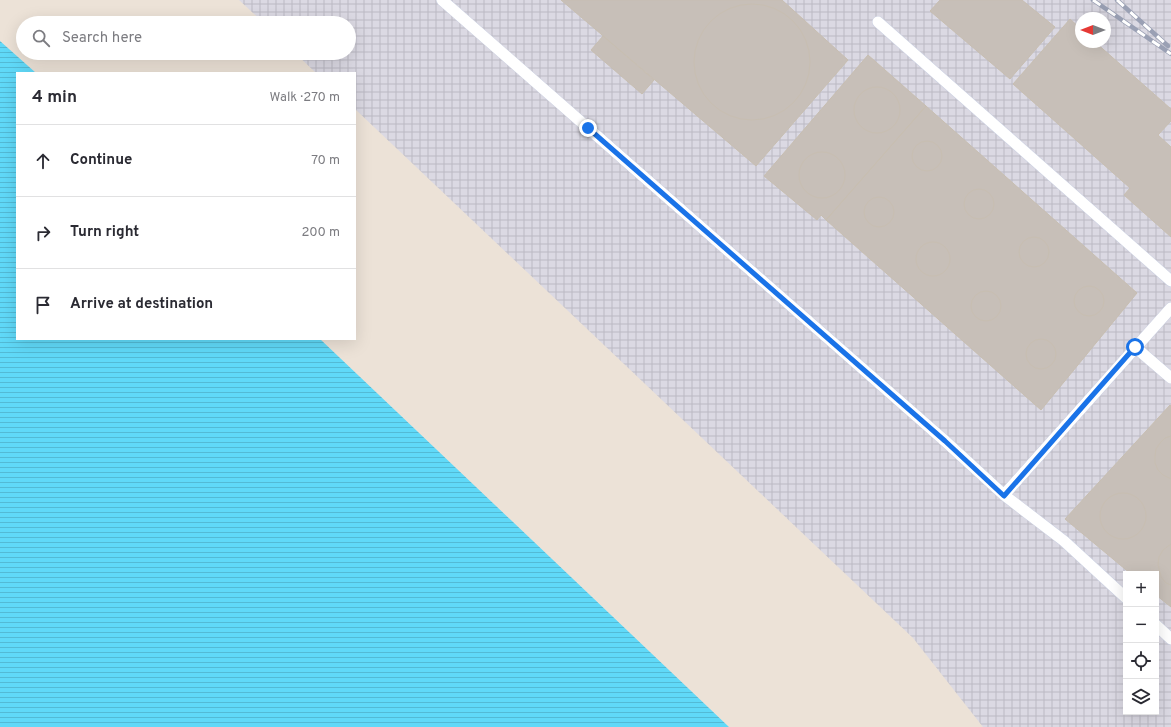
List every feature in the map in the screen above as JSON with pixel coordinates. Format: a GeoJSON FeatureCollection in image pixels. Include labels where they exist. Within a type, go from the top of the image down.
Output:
{"type":"FeatureCollection","features":[{"type":"Feature","properties":{"kind":"lane"},"geometry":{"type":"LineString","coordinates":[[442,0],[945,441],[1004,496],[1064,541],[1123,595]]}},
{"type":"Feature","properties":{"kind":"lane"},"geometry":{"type":"LineString","coordinates":[[878,22],[1171,281]]}},
{"type":"Feature","properties":{"kind":"lane"},"geometry":{"type":"LineString","coordinates":[[1004,496],[1171,308]]}},
{"type":"Feature","properties":{"kind":"lane"},"geometry":{"type":"LineString","coordinates":[[1135,347],[1171,378]]}},
{"type":"Feature","properties":{"kind":"lane"},"geometry":{"type":"LineString","coordinates":[[1159,628],[1171,639]]}},
{"type":"Feature","properties":{"kind":"shaded area"},"geometry":{"type":"Polygon","coordinates":[[[239,0],[1171,0],[1171,727],[983,727],[913,638],[356,110],[356,72],[315,72],[302,60],[356,60],[356,16],[256,16],[239,0]]]}},
{"type":"Feature","properties":{"kind":"water"},"geometry":{"type":"Polygon","coordinates":[[[0,41],[16,55],[16,60],[21,60],[35,72],[16,72],[16,340],[321,340],[729,727],[0,727],[0,41]]]}},
{"type":"Feature","properties":{"kind":"building"},"geometry":{"type":"Polygon","coordinates":[[[561,0],[782,0],[848,60],[756,166],[561,0]]]}},
{"type":"Feature","properties":{"kind":"building"},"geometry":{"type":"Polygon","coordinates":[[[940,0],[1022,0],[1055,27],[1010,79],[930,11],[940,0]]]}},
{"type":"Feature","properties":{"kind":"building"},"geometry":{"type":"Polygon","coordinates":[[[752,4],[774,8],[793,21],[806,40],[810,62],[806,84],[793,103],[774,116],[752,120],[730,116],[711,103],[698,84],[694,62],[698,40],[711,21],[730,8],[752,4]]]}},
{"type":"Feature","properties":{"kind":"building"},"geometry":{"type":"Polygon","coordinates":[[[1070,19],[1075,24],[1075,48],[1102,48],[1171,109],[1171,121],[1158,135],[1171,147],[1171,237],[1124,195],[1130,188],[1013,84],[1070,19]]]}},
{"type":"Feature","properties":{"kind":"building"},"geometry":{"type":"Polygon","coordinates":[[[603,36],[654,80],[642,94],[591,50],[603,36]]]}},
{"type":"Feature","properties":{"kind":"building"},"geometry":{"type":"Polygon","coordinates":[[[868,55],[926,106],[826,220],[821,215],[817,220],[764,176],[868,55]]]}},
{"type":"Feature","properties":{"kind":"building"},"geometry":{"type":"Polygon","coordinates":[[[877,87],[890,91],[896,97],[900,110],[896,123],[890,129],[877,133],[864,129],[858,123],[854,110],[858,97],[864,91],[877,87]]]}},
{"type":"Feature","properties":{"kind":"building"},"geometry":{"type":"Polygon","coordinates":[[[926,106],[1137,293],[1041,410],[826,220],[926,106]]]}},
{"type":"Feature","properties":{"kind":"building"},"geometry":{"type":"Polygon","coordinates":[[[927,141],[933,142],[941,150],[941,162],[933,170],[927,171],[921,170],[913,162],[912,156],[913,150],[921,142],[927,141]]]}},
{"type":"Feature","properties":{"kind":"building"},"geometry":{"type":"Polygon","coordinates":[[[822,152],[835,156],[841,162],[845,175],[841,188],[835,194],[822,198],[809,194],[803,188],[799,175],[803,162],[809,156],[822,152]]]}},
{"type":"Feature","properties":{"kind":"building"},"geometry":{"type":"Polygon","coordinates":[[[979,189],[985,190],[993,198],[993,210],[985,218],[979,219],[973,218],[965,210],[964,204],[965,198],[973,190],[979,189]]]}},
{"type":"Feature","properties":{"kind":"building"},"geometry":{"type":"Polygon","coordinates":[[[879,197],[885,198],[893,206],[893,218],[885,226],[879,227],[873,226],[865,218],[864,212],[865,206],[873,198],[879,197]]]}},
{"type":"Feature","properties":{"kind":"building"},"geometry":{"type":"Polygon","coordinates":[[[1034,237],[1040,238],[1048,246],[1048,258],[1040,266],[1034,267],[1028,266],[1020,258],[1019,252],[1020,246],[1028,238],[1034,237]]]}},
{"type":"Feature","properties":{"kind":"building"},"geometry":{"type":"Polygon","coordinates":[[[933,242],[945,247],[950,259],[945,271],[933,276],[921,271],[916,259],[921,247],[933,242]]]}},
{"type":"Feature","properties":{"kind":"building"},"geometry":{"type":"Polygon","coordinates":[[[1089,286],[1095,287],[1103,295],[1103,307],[1095,315],[1089,316],[1083,315],[1075,307],[1074,301],[1075,295],[1083,287],[1089,286]]]}},
{"type":"Feature","properties":{"kind":"building"},"geometry":{"type":"Polygon","coordinates":[[[986,291],[992,292],[1000,300],[1000,312],[992,320],[986,321],[980,320],[972,312],[971,306],[972,300],[980,292],[986,291]]]}},
{"type":"Feature","properties":{"kind":"building"},"geometry":{"type":"Polygon","coordinates":[[[1041,339],[1047,340],[1055,348],[1055,360],[1047,368],[1041,369],[1035,368],[1027,360],[1026,354],[1027,348],[1035,340],[1041,339]]]}},
{"type":"Feature","properties":{"kind":"building"},"geometry":{"type":"Polygon","coordinates":[[[1170,405],[1171,607],[1159,597],[1159,571],[1127,571],[1065,519],[1170,405]]]}},
{"type":"Feature","properties":{"kind":"building"},"geometry":{"type":"Polygon","coordinates":[[[1171,436],[1171,479],[1163,475],[1158,470],[1155,463],[1155,456],[1156,449],[1160,443],[1165,438],[1171,436]]]}},
{"type":"Feature","properties":{"kind":"building"},"geometry":{"type":"Polygon","coordinates":[[[1123,493],[1136,497],[1142,503],[1146,516],[1142,529],[1136,535],[1123,539],[1110,535],[1104,529],[1100,516],[1104,503],[1110,497],[1123,493]]]}},
{"type":"Feature","properties":{"kind":"building"},"geometry":{"type":"Polygon","coordinates":[[[1171,544],[1171,585],[1166,583],[1161,577],[1158,564],[1159,557],[1163,550],[1171,544]]]}},
{"type":"Feature","properties":{"kind":"railway"},"geometry":{"type":"LineString","coordinates":[[1093,0],[1171,54]]}},
{"type":"Feature","properties":{"kind":"railway"},"geometry":{"type":"LineString","coordinates":[[1117,0],[1168,46]]}},
{"type":"Feature","properties":{"kind":"route"},"geometry":{"type":"LineString","coordinates":[[588,128],[945,441],[1004,496],[1135,347]]}}]}
